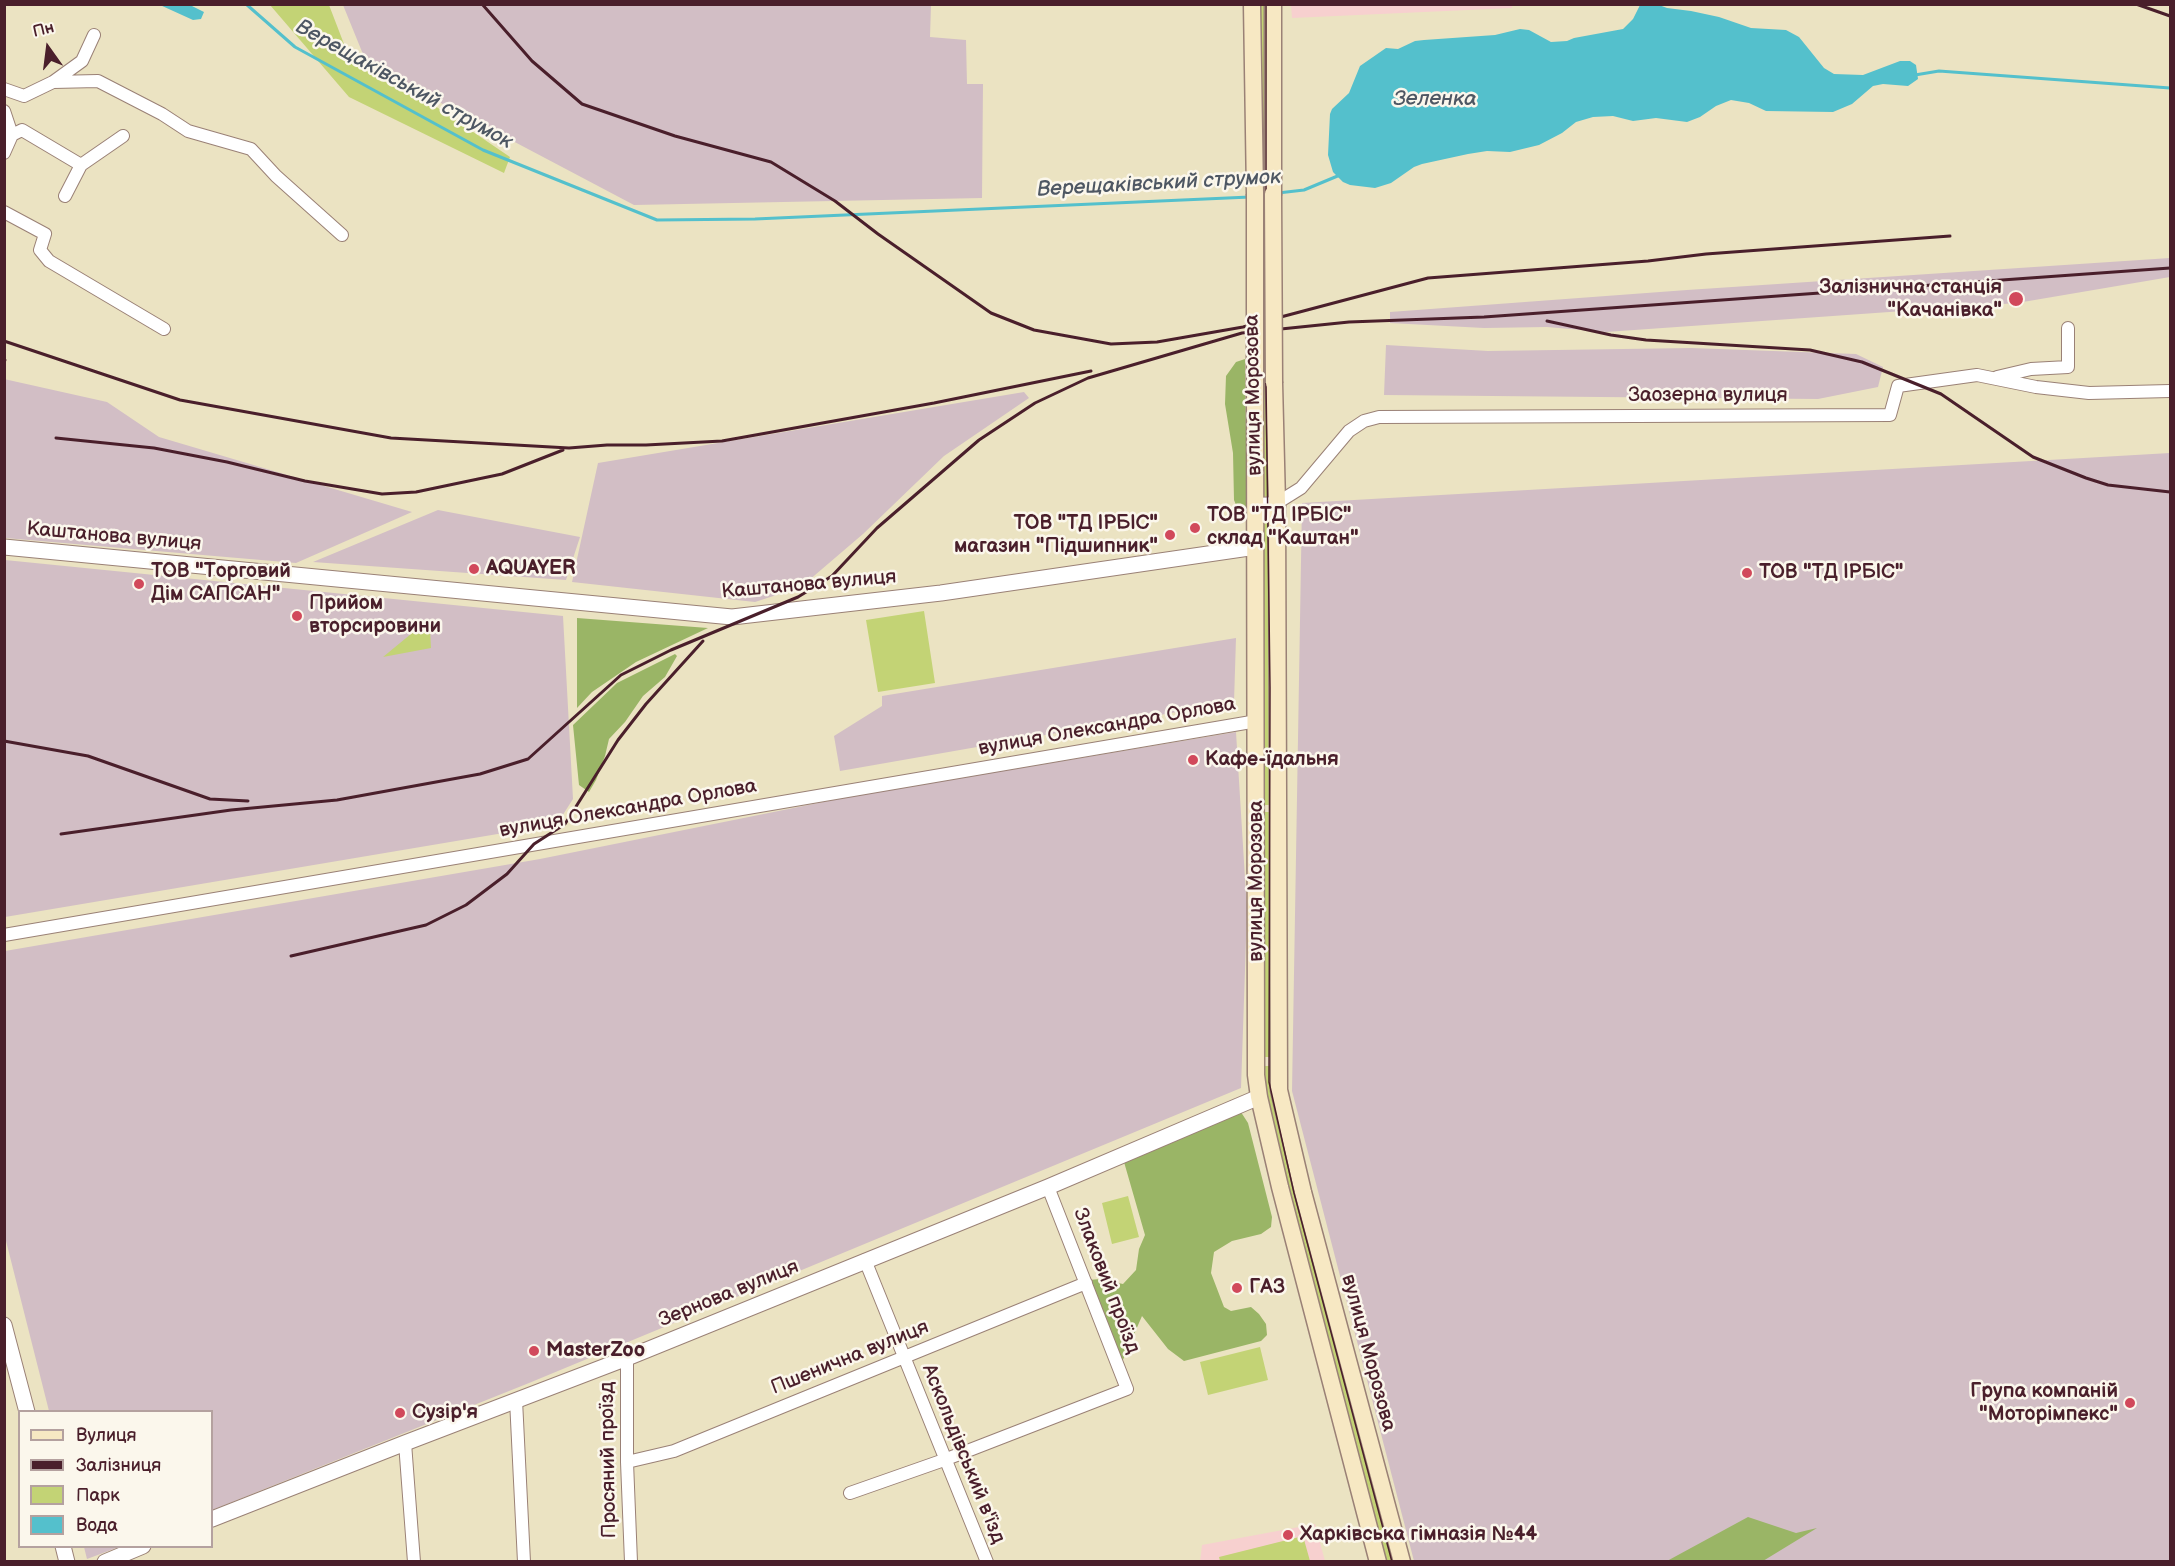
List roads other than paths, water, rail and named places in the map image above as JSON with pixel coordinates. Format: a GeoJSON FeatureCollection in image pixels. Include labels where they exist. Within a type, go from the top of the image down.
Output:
{"type":"FeatureCollection","features":[{"type":"Feature","properties":{"kind":"main road","name":"вулиця Морозова"},"geometry":{"type":"LineString","coordinates":[[1252,4],[1259,1097],[1378,1562]]}},
{"type":"Feature","properties":{"kind":"main road","name":"вулиця Морозова"},"geometry":{"type":"LineString","coordinates":[[1273,4],[1274,383],[1279,807],[1277,1059],[1281,1104],[1402,1562]]}},
{"type":"Feature","properties":{"kind":"main road"},"geometry":{"type":"LineString","coordinates":[[1257,808],[1279,807]]}},
{"type":"Feature","properties":{"kind":"main road"},"geometry":{"type":"LineString","coordinates":[[1257,1059],[1277,1059]]}},
{"type":"Feature","properties":{"kind":"street"},"geometry":{"type":"LineString","coordinates":[[4,89],[24,96],[53,82],[82,61],[94,35]]}},
{"type":"Feature","properties":{"kind":"street"},"geometry":{"type":"LineString","coordinates":[[53,82],[98,81],[162,114],[188,131],[251,149],[276,177],[342,235]]}},
{"type":"Feature","properties":{"kind":"street"},"geometry":{"type":"LineString","coordinates":[[4,111],[12,135]]}},
{"type":"Feature","properties":{"kind":"street"},"geometry":{"type":"LineString","coordinates":[[4,153],[12,135],[22,130],[81,165]]}},
{"type":"Feature","properties":{"kind":"street"},"geometry":{"type":"LineString","coordinates":[[65,196],[81,165],[123,136]]}},
{"type":"Feature","properties":{"kind":"street"},"geometry":{"type":"LineString","coordinates":[[4,212],[45,234],[40,250],[49,261],[164,329]]}},
{"type":"Feature","properties":{"kind":"street"},"geometry":{"type":"LineString","coordinates":[[1993,378],[2031,369],[2068,367],[2068,328]]}},
{"type":"Feature","properties":{"kind":"street","name":"Заозерна вулиця"},"geometry":{"type":"LineString","coordinates":[[1256,504],[1277,503],[1301,488],[1311,479],[1349,431],[1364,421],[1379,417],[1890,415],[1898,386],[1977,375],[2036,387],[2089,393],[2170,391]]}},
{"type":"Feature","properties":{"kind":"street","name":"Каштанова вулиця"},"geometry":{"type":"LineString","coordinates":[[4,547],[732,617],[941,593],[1256,547]]}},
{"type":"Feature","properties":{"kind":"street","name":"вулиця Олександра Орлова"},"geometry":{"type":"LineString","coordinates":[[4,935],[1257,721]]}},
{"type":"Feature","properties":{"kind":"street","name":"Зернова вулиця"},"geometry":{"type":"LineString","coordinates":[[213,1519],[627,1358],[1048,1187],[1259,1097]]}},
{"type":"Feature","properties":{"kind":"street","name":"Злаковий проїзд"},"geometry":{"type":"LineString","coordinates":[[944,1460],[1127,1389],[1048,1187]]}},
{"type":"Feature","properties":{"kind":"street","name":"Аскольдівський в'їзд"},"geometry":{"type":"LineString","coordinates":[[865,1260],[987,1562]]}},
{"type":"Feature","properties":{"kind":"street","name":"Пшенична вулиця"},"geometry":{"type":"LineString","coordinates":[[627,1462],[674,1451],[1086,1283]]}},
{"type":"Feature","properties":{"kind":"street"},"geometry":{"type":"LineString","coordinates":[[4,1325],[26,1410]]}},
{"type":"Feature","properties":{"kind":"street","name":"Просяний проїзд"},"geometry":{"type":"LineString","coordinates":[[627,1358],[627,1462],[631,1562]]}},
{"type":"Feature","properties":{"kind":"street"},"geometry":{"type":"LineString","coordinates":[[516,1400],[524,1562]]}},
{"type":"Feature","properties":{"kind":"street"},"geometry":{"type":"LineString","coordinates":[[405,1443],[414,1562]]}},
{"type":"Feature","properties":{"kind":"street"},"geometry":{"type":"LineString","coordinates":[[850,1494],[944,1460]]}},
{"type":"Feature","properties":{"kind":"street"},"geometry":{"type":"LineString","coordinates":[[105,1562],[138,1548]]}},
{"type":"Feature","properties":{"kind":"water"},"geometry":{"type":"Polygon","coordinates":[[[160,5],[190,5],[204,12],[201,19],[193,20],[160,5]]]}},
{"type":"Feature","properties":{"kind":"water","name":"Зеленка"},"geometry":{"type":"Polygon","coordinates":[[[1640,5],[1659,5],[1691,11],[1719,17],[1751,28],[1786,30],[1799,37],[1824,68],[1834,74],[1863,75],[1900,61],[1910,61],[1916,65],[1918,79],[1908,86],[1883,84],[1873,86],[1852,104],[1833,112],[1766,111],[1749,103],[1731,100],[1687,122],[1656,118],[1633,121],[1613,116],[1593,117],[1576,122],[1562,133],[1539,145],[1510,152],[1487,151],[1468,154],[1422,164],[1391,183],[1375,188],[1350,185],[1343,182],[1333,172],[1328,155],[1332,109],[1349,93],[1360,66],[1386,48],[1398,49],[1415,41],[1495,35],[1520,29],[1529,30],[1551,42],[1567,41],[1623,29],[1633,19],[1640,5]]]}},
{"type":"Feature","properties":{"kind":"waterway","name":"Верещаківський струмок"},"geometry":{"type":"LineString","coordinates":[[246,4],[295,47],[483,150],[657,220],[755,219],[1250,197]]}},
{"type":"Feature","properties":{"kind":"waterway","name":"Верещаківський струмок"},"geometry":{"type":"LineString","coordinates":[[1915,75],[1939,71],[2170,88]]}},
{"type":"Feature","properties":{"kind":"waterway","name":"Верещаківський струмок"},"geometry":{"type":"LineString","coordinates":[[1278,193],[1304,190],[1340,175]]}},
{"type":"Feature","properties":{"kind":"tram line"},"geometry":{"type":"LineString","coordinates":[[1266,4],[1266,383],[1270,687],[1269,1082],[1294,1193],[1392,1562]]}},
{"type":"Feature","properties":{"kind":"railway"},"geometry":{"type":"LineString","coordinates":[[482,4],[532,61],[582,104],[675,136],[771,162],[835,201],[991,313],[1034,330],[1111,344],[1157,342],[1243,327],[1428,278],[1950,236]]}},
{"type":"Feature","properties":{"kind":"railway"},"geometry":{"type":"LineString","coordinates":[[2136,4],[2170,16]]}},
{"type":"Feature","properties":{"kind":"railway"},"geometry":{"type":"LineString","coordinates":[[61,834],[231,810],[337,800],[480,774],[528,759],[621,675],[671,650],[798,597],[832,576],[877,528],[979,440],[1035,403],[1088,378],[1242,333],[1349,322],[1484,317],[2170,268]]}},
{"type":"Feature","properties":{"kind":"railway"},"geometry":{"type":"LineString","coordinates":[[1547,321],[1646,340],[1810,350],[1862,362],[1941,394],[2033,457],[2108,485],[2170,492]]}},
{"type":"Feature","properties":{"kind":"railway"},"geometry":{"type":"LineString","coordinates":[[4,341],[180,400],[391,438],[569,448],[722,441],[934,403],[1091,371]]}},
{"type":"Feature","properties":{"kind":"railway"},"geometry":{"type":"LineString","coordinates":[[56,438],[154,448],[227,462],[305,481],[382,494],[416,492],[502,474],[563,450]]}},
{"type":"Feature","properties":{"kind":"railway"},"geometry":{"type":"LineString","coordinates":[[291,956],[426,925],[466,905],[507,874],[534,844],[565,824],[618,740],[646,704],[703,641]]}},
{"type":"Feature","properties":{"kind":"railway"},"geometry":{"type":"LineString","coordinates":[[4,741],[88,756],[210,799],[248,801]]}},
{"type":"Feature","properties":{"kind":"place","name":"Залізнична станція \"Качанівка\""},"geometry":{"type":"Point","coordinates":[2016,299]}},
{"type":"Feature","properties":{"kind":"place","name":"ТОВ \"ТД ІРБІС\" склад \"Каштан\""},"geometry":{"type":"Point","coordinates":[1195,528]}},
{"type":"Feature","properties":{"kind":"place","name":"ТОВ \"ТД ІРБІС\" магазин \"Підшипник\""},"geometry":{"type":"Point","coordinates":[1170,535]}},
{"type":"Feature","properties":{"kind":"place","name":"AQUAYER"},"geometry":{"type":"Point","coordinates":[474,569]}},
{"type":"Feature","properties":{"kind":"place","name":"ТОВ \"ТД ІРБІС\""},"geometry":{"type":"Point","coordinates":[1747,573]}},
{"type":"Feature","properties":{"kind":"place","name":"ТОВ \"Торговий Дім САПСАН\""},"geometry":{"type":"Point","coordinates":[139,584]}},
{"type":"Feature","properties":{"kind":"place","name":"Прийом вторсировини"},"geometry":{"type":"Point","coordinates":[297,616]}},
{"type":"Feature","properties":{"kind":"place","name":"Кафе-їдальня"},"geometry":{"type":"Point","coordinates":[1193,760]}},
{"type":"Feature","properties":{"kind":"place","name":"ГАЗ"},"geometry":{"type":"Point","coordinates":[1237,1288]}},
{"type":"Feature","properties":{"kind":"place","name":"MasterZoo"},"geometry":{"type":"Point","coordinates":[534,1351]}},
{"type":"Feature","properties":{"kind":"place","name":"Група компаній \"Моторімпекс\""},"geometry":{"type":"Point","coordinates":[2130,1403]}},
{"type":"Feature","properties":{"kind":"place","name":"Сузір'я"},"geometry":{"type":"Point","coordinates":[400,1413]}},
{"type":"Feature","properties":{"kind":"place","name":"Харківська гімназія №44"},"geometry":{"type":"Point","coordinates":[1288,1535]}}]}
